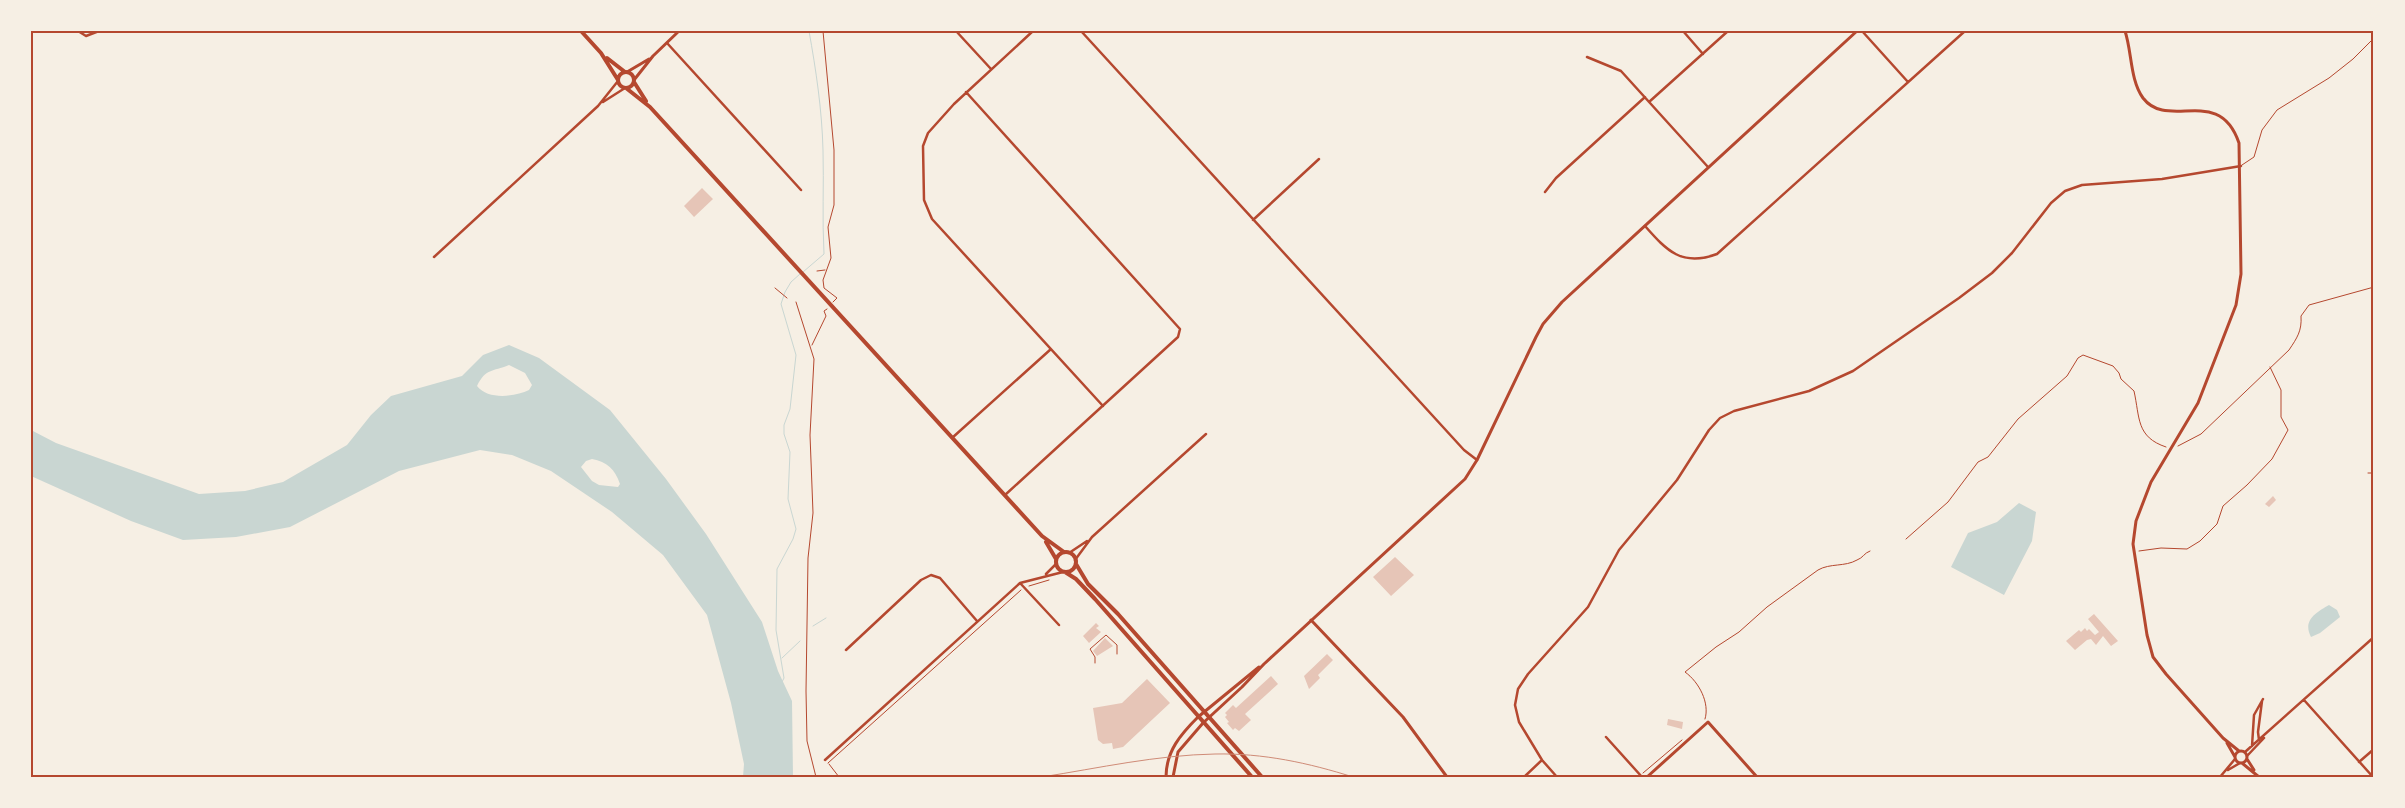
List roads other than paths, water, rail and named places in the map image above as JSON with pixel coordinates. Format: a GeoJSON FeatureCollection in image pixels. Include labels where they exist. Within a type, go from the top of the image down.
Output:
{"type":"FeatureCollection","features":[{"type":"Feature","properties":{"kind":"highway"},"geometry":{"type":"LineString","coordinates":[[581,31],[601,53],[620,86],[650,107],[1004,496],[1042,536],[1067,553],[1075,562],[1084,579],[1210,716],[1262,777]]}},
{"type":"Feature","properties":{"kind":"highway"},"geometry":{"type":"LineString","coordinates":[[601,53],[632,75],[650,107]]}},
{"type":"Feature","properties":{"kind":"highway"},"geometry":{"type":"LineString","coordinates":[[618,80],[620,75],[626,72]]}},
{"type":"Feature","properties":{"kind":"highway"},"geometry":{"type":"LineString","coordinates":[[625,88],[631,87],[634,81]]}},
{"type":"Feature","properties":{"kind":"highway"},"geometry":{"type":"LineString","coordinates":[[1042,536],[1056,562],[1064,572],[1076,579],[1095,599],[1252,777]]}},
{"type":"Feature","properties":{"kind":"highway"},"geometry":{"type":"LineString","coordinates":[[1056,562],[1067,553]]}},
{"type":"Feature","properties":{"kind":"highway"},"geometry":{"type":"LineString","coordinates":[[1064,572],[1071,571],[1075,562]]}},
{"type":"Feature","properties":{"kind":"street"},"geometry":{"type":"LineString","coordinates":[[78,31],[86,36],[99,31]]}},
{"type":"Feature","properties":{"kind":"street"},"geometry":{"type":"LineString","coordinates":[[634,81],[654,56],[680,31]]}},
{"type":"Feature","properties":{"kind":"street"},"geometry":{"type":"LineString","coordinates":[[956,31],[991,69]]}},
{"type":"Feature","properties":{"kind":"street"},"geometry":{"type":"LineString","coordinates":[[1033,31],[966,92],[937,121],[924,140],[925,206],[932,219],[1103,406]]}},
{"type":"Feature","properties":{"kind":"street"},"geometry":{"type":"LineString","coordinates":[[1081,31],[1464,450],[1477,460]]}},
{"type":"Feature","properties":{"kind":"street"},"geometry":{"type":"LineString","coordinates":[[1683,31],[1703,54]]}},
{"type":"Feature","properties":{"kind":"street"},"geometry":{"type":"LineString","coordinates":[[1649,102],[1728,31]]}},
{"type":"Feature","properties":{"kind":"street"},"geometry":{"type":"LineString","coordinates":[[1173,777],[1178,752],[1203,722],[1460,484],[1477,460],[1543,324],[1562,302],[1857,31]]}},
{"type":"Feature","properties":{"kind":"street"},"geometry":{"type":"LineString","coordinates":[[1862,31],[1908,82]]}},
{"type":"Feature","properties":{"kind":"street"},"geometry":{"type":"LineString","coordinates":[[1644,225],[1661,245],[1675,254],[1692,259],[1718,254],[1965,31]]}},
{"type":"Feature","properties":{"kind":"street"},"geometry":{"type":"LineString","coordinates":[[2125,31],[2136,83],[2147,102],[2159,110],[2203,110],[2222,118],[2236,133],[2241,166],[2241,274],[2236,305],[2198,402],[2151,482],[2136,521],[2134,556],[2147,635],[2153,657],[2159,667],[2223,738],[2239,752],[2244,752],[2374,637]]}},
{"type":"Feature","properties":{"kind":"street"},"geometry":{"type":"LineString","coordinates":[[667,43],[801,190]]}},
{"type":"Feature","properties":{"kind":"street"},"geometry":{"type":"LineString","coordinates":[[626,72],[654,56]]}},
{"type":"Feature","properties":{"kind":"street"},"geometry":{"type":"LineString","coordinates":[[1587,57],[1618,69],[1708,167]]}},
{"type":"Feature","properties":{"kind":"street"},"geometry":{"type":"LineString","coordinates":[[598,106],[618,80]]}},
{"type":"Feature","properties":{"kind":"street"},"geometry":{"type":"LineString","coordinates":[[434,257],[598,106],[625,88]]}},
{"type":"Feature","properties":{"kind":"street"},"geometry":{"type":"LineString","coordinates":[[966,92],[1180,330],[1178,337],[1004,496]]}},
{"type":"Feature","properties":{"kind":"street"},"geometry":{"type":"LineString","coordinates":[[1545,192],[1556,178],[1645,97]]}},
{"type":"Feature","properties":{"kind":"street"},"geometry":{"type":"LineString","coordinates":[[1254,220],[1319,159]]}},
{"type":"Feature","properties":{"kind":"street"},"geometry":{"type":"LineString","coordinates":[[1556,777],[1542,760],[1519,722],[1516,713],[1515,697],[1518,689],[1528,674],[1593,600],[1619,550],[1677,480],[1709,430],[1720,418],[1734,411],[1809,391],[1853,371],[1992,273],[2012,253],[2051,202],[2065,191],[2082,185],[2162,179],[2241,166]]}},
{"type":"Feature","properties":{"kind":"street"},"geometry":{"type":"LineString","coordinates":[[952,438],[1050,349]]}},
{"type":"Feature","properties":{"kind":"street"},"geometry":{"type":"LineString","coordinates":[[1067,553],[1092,537],[1206,434]]}},
{"type":"Feature","properties":{"kind":"street"},"geometry":{"type":"LineString","coordinates":[[1075,562],[1092,537]]}},
{"type":"Feature","properties":{"kind":"street"},"geometry":{"type":"LineString","coordinates":[[1042,576],[1056,562]]}},
{"type":"Feature","properties":{"kind":"street"},"geometry":{"type":"LineString","coordinates":[[825,760],[1020,583],[1064,572]]}},
{"type":"Feature","properties":{"kind":"street"},"geometry":{"type":"LineString","coordinates":[[846,650],[921,580],[931,575],[940,578],[976,621]]}},
{"type":"Feature","properties":{"kind":"street"},"geometry":{"type":"LineString","coordinates":[[1020,583],[1059,625]]}},
{"type":"Feature","properties":{"kind":"street"},"geometry":{"type":"LineString","coordinates":[[1311,620],[1403,717],[1447,777]]}},
{"type":"Feature","properties":{"kind":"street"},"geometry":{"type":"LineString","coordinates":[[1166,777],[1169,759],[1174,746],[1198,716],[1264,664]]}},
{"type":"Feature","properties":{"kind":"street"},"geometry":{"type":"LineString","coordinates":[[2252,746],[2254,715],[2263,699],[2258,732],[2259,740]]}},
{"type":"Feature","properties":{"kind":"street"},"geometry":{"type":"LineString","coordinates":[[2304,700],[2372,777]]}},
{"type":"Feature","properties":{"kind":"street"},"geometry":{"type":"LineString","coordinates":[[1647,777],[1707,721],[1758,777]]}},
{"type":"Feature","properties":{"kind":"street"},"geometry":{"type":"LineString","coordinates":[[2224,772],[2247,758],[2270,731]]}},
{"type":"Feature","properties":{"kind":"street"},"geometry":{"type":"LineString","coordinates":[[1606,737],[1641,776]]}},
{"type":"Feature","properties":{"kind":"street"},"geometry":{"type":"LineString","coordinates":[[2223,738],[2235,758],[2259,777]]}},
{"type":"Feature","properties":{"kind":"street"},"geometry":{"type":"LineString","coordinates":[[2359,762],[2374,749]]}},
{"type":"Feature","properties":{"kind":"street"},"geometry":{"type":"LineString","coordinates":[[2220,777],[2239,752]]}},
{"type":"Feature","properties":{"kind":"street"},"geometry":{"type":"LineString","coordinates":[[2244,752],[2255,773]]}},
{"type":"Feature","properties":{"kind":"street"},"geometry":{"type":"LineString","coordinates":[[1524,777],[1542,760]]}},
{"type":"Feature","properties":{"kind":"lane"},"geometry":{"type":"LineString","coordinates":[[2241,166],[2252,160],[2256,154],[2262,130],[2277,110],[2329,78],[2374,38]]}},
{"type":"Feature","properties":{"kind":"lane"},"geometry":{"type":"LineString","coordinates":[[1095,663],[1095,657],[1090,648],[1106,635],[1117,645],[1117,654]]}},
{"type":"Feature","properties":{"kind":"waterway"},"geometry":{"type":"LineString","coordinates":[[803,272],[824,254],[822,135],[818,90],[809,31]]}},
{"type":"Feature","properties":{"kind":"waterway"},"geometry":{"type":"LineString","coordinates":[[782,682],[784,678],[776,630],[777,569],[793,539],[796,529],[788,499],[790,452],[784,434],[784,425],[790,409],[796,355],[781,304],[791,282],[800,274]]}},
{"type":"Feature","properties":{"kind":"waterway"},"geometry":{"type":"LineString","coordinates":[[813,626],[826,618]]}},
{"type":"Feature","properties":{"kind":"waterway"},"geometry":{"type":"LineString","coordinates":[[782,658],[800,641]]}},
{"type":"Feature","properties":{"kind":"railway"},"geometry":{"type":"LineString","coordinates":[[1042,777],[1150,759],[1215,754],[1268,757],[1320,767],[1353,777]]}}]}
